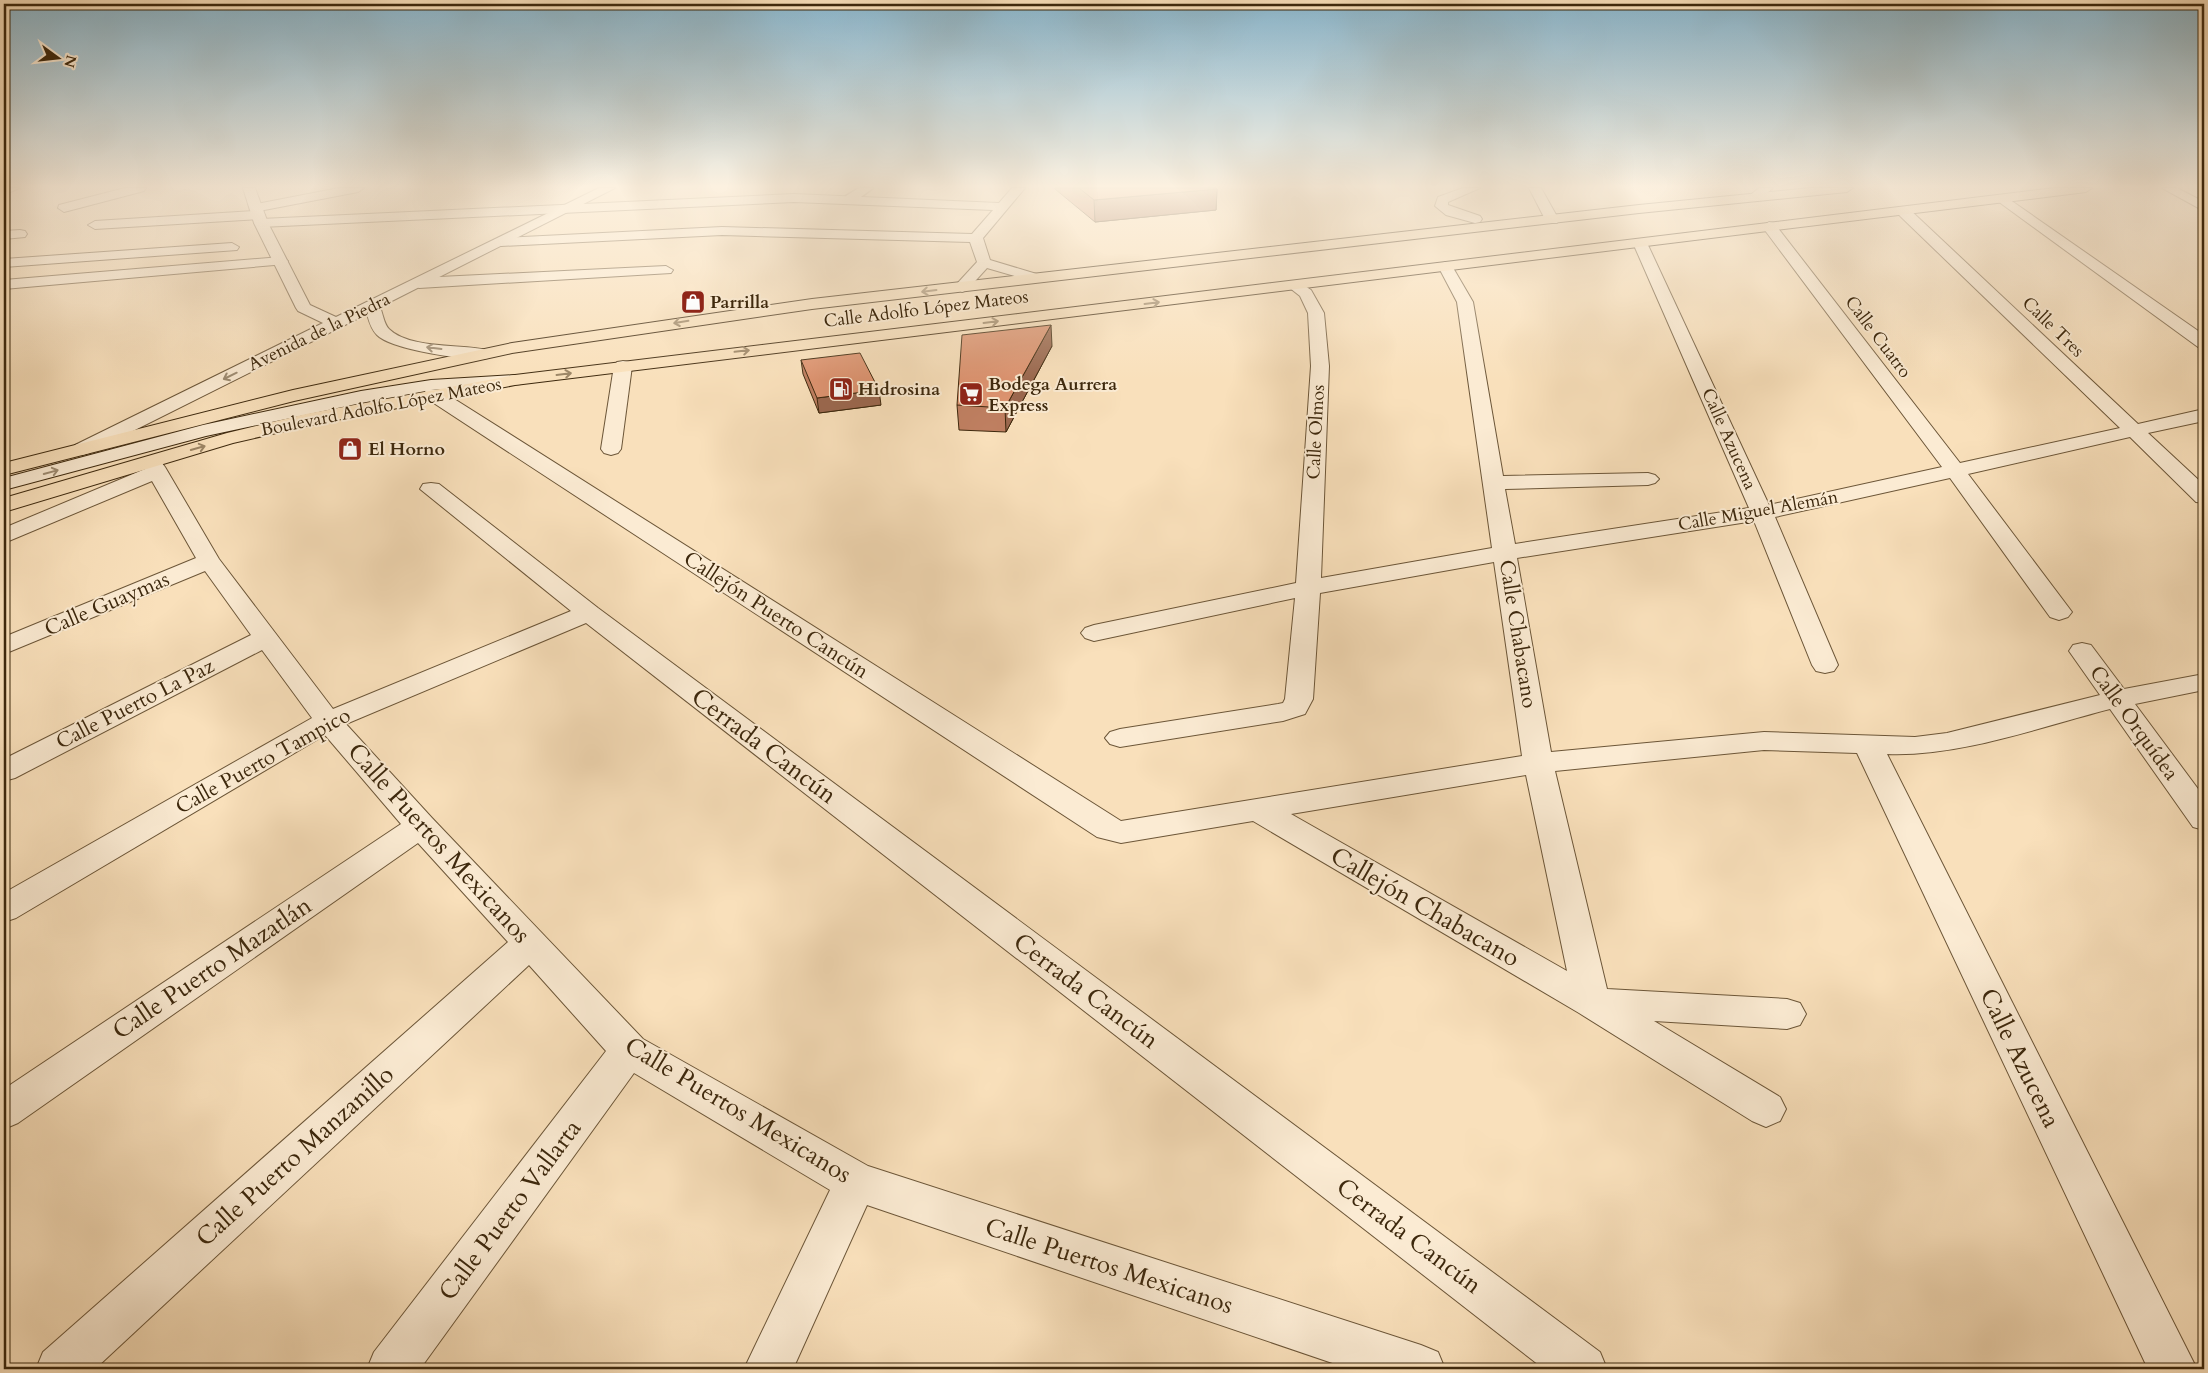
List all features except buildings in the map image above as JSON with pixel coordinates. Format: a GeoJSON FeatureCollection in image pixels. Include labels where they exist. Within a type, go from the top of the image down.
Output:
{"type":"FeatureCollection","features":[{"type":"Feature","properties":{"kind":"main road"},"geometry":{"type":"LineString","coordinates":[[1035,278],[1043,271],[1076,264],[1201,252]]}},
{"type":"Feature","properties":{"kind":"main road","name":"Calle Adolfo López Mateos"},"geometry":{"type":"LineString","coordinates":[[82,449],[292,405],[512,348],[719,316],[1261,252]]}},
{"type":"Feature","properties":{"kind":"main road"},"geometry":{"type":"LineString","coordinates":[[1377,252],[1379,256],[1405,271]]}},
{"type":"Feature","properties":{"kind":"main road","name":"Calle Adolfo López Mateos"},"geometry":{"type":"LineString","coordinates":[[515,380],[1286,280],[1405,271],[1563,252]]}},
{"type":"Feature","properties":{"kind":"main road"},"geometry":{"type":"LineString","coordinates":[[1247,254],[1263,264]]}},
{"type":"Feature","properties":{"kind":"main road"},"geometry":{"type":"LineString","coordinates":[[476,358],[462,369],[461,373],[515,380]]}},
{"type":"Feature","properties":{"kind":"main road","name":"Boulevard Adolfo López Mateos"},"geometry":{"type":"LineString","coordinates":[[4,505],[155,466],[306,420],[515,380]]}},
{"type":"Feature","properties":{"kind":"main road"},"geometry":{"type":"LineString","coordinates":[[4,469],[82,449]]}},
{"type":"Feature","properties":{"kind":"street"},"geometry":{"type":"LineString","coordinates":[[4,263],[160,252]]}},
{"type":"Feature","properties":{"kind":"street"},"geometry":{"type":"LineString","coordinates":[[275,252],[304,308],[337,324]]}},
{"type":"Feature","properties":{"kind":"street","name":"Avenida de la Piedra"},"geometry":{"type":"LineString","coordinates":[[82,449],[481,252]]}},
{"type":"Feature","properties":{"kind":"street"},"geometry":{"type":"LineString","coordinates":[[981,252],[984,263]]}},
{"type":"Feature","properties":{"kind":"street","name":"Calle Azucena"},"geometry":{"type":"LineString","coordinates":[[1644,252],[1762,513],[1825,665]]}},
{"type":"Feature","properties":{"kind":"street","name":"Calle Cuatro"},"geometry":{"type":"LineString","coordinates":[[1789,252],[1956,472]]}},
{"type":"Feature","properties":{"kind":"street","name":"Calle Tres"},"geometry":{"type":"LineString","coordinates":[[1946,252],[2132,431],[2204,497]]}},
{"type":"Feature","properties":{"kind":"street"},"geometry":{"type":"LineString","coordinates":[[2078,252],[2204,343]]}},
{"type":"Feature","properties":{"kind":"street"},"geometry":{"type":"LineString","coordinates":[[984,263],[1035,278]]}},
{"type":"Feature","properties":{"kind":"street"},"geometry":{"type":"LineString","coordinates":[[962,287],[984,263]]}},
{"type":"Feature","properties":{"kind":"street","name":"Calle Chabacano"},"geometry":{"type":"LineString","coordinates":[[1445,266],[1465,302],[1538,763],[1592,1003]]}},
{"type":"Feature","properties":{"kind":"street"},"geometry":{"type":"LineString","coordinates":[[258,278],[284,268]]}},
{"type":"Feature","properties":{"kind":"street"},"geometry":{"type":"LineString","coordinates":[[4,285],[284,268]]}},
{"type":"Feature","properties":{"kind":"street"},"geometry":{"type":"LineString","coordinates":[[419,283],[666,270]]}},
{"type":"Feature","properties":{"kind":"street","name":"Calle Olmos"},"geometry":{"type":"LineString","coordinates":[[1120,738],[1282,712],[1295,708],[1299,699],[1308,588],[1320,366],[1316,313],[1312,302],[1306,293],[1286,280]]}},
{"type":"Feature","properties":{"kind":"street"},"geometry":{"type":"LineString","coordinates":[[372,306],[382,332],[399,340],[420,346],[476,358]]}},
{"type":"Feature","properties":{"kind":"street"},"geometry":{"type":"LineString","coordinates":[[611,449],[623,366]]}},
{"type":"Feature","properties":{"kind":"street","name":"Boulevard Adolfo López Mateos"},"geometry":{"type":"LineString","coordinates":[[4,484],[203,431],[361,397],[439,384],[515,380]]}},
{"type":"Feature","properties":{"kind":"street","name":"Callejón Puerto Cancún"},"geometry":{"type":"LineString","coordinates":[[434,394],[1108,829],[1121,832],[1259,810]]}},
{"type":"Feature","properties":{"kind":"street","name":"Calle Miguel Alemán"},"geometry":{"type":"LineString","coordinates":[[1094,633],[1308,588],[1505,553],[1762,513],[1956,472],[2204,415]]}},
{"type":"Feature","properties":{"kind":"street"},"geometry":{"type":"LineString","coordinates":[[4,536],[155,466]]}},
{"type":"Feature","properties":{"kind":"street","name":"Calle Puertos Mexicanos"},"geometry":{"type":"LineString","coordinates":[[155,466],[209,561],[328,721],[421,826],[630,1050],[856,1182],[1421,1369]]}},
{"type":"Feature","properties":{"kind":"street"},"geometry":{"type":"LineString","coordinates":[[1956,472],[2058,612]]}},
{"type":"Feature","properties":{"kind":"street"},"geometry":{"type":"LineString","coordinates":[[1493,483],[1648,479]]}},
{"type":"Feature","properties":{"kind":"street","name":"Cerrada Cancún"},"geometry":{"type":"LineString","coordinates":[[431,489],[589,613],[1583,1369]]}},
{"type":"Feature","properties":{"kind":"street","name":"Calle Guaymas"},"geometry":{"type":"LineString","coordinates":[[4,646],[209,561]]}},
{"type":"Feature","properties":{"kind":"street","name":"Calle Puerto Tampico"},"geometry":{"type":"LineString","coordinates":[[4,909],[328,721],[589,613]]}},
{"type":"Feature","properties":{"kind":"street","name":"Calle Puerto La Paz"},"geometry":{"type":"LineString","coordinates":[[4,771],[266,638]]}},
{"type":"Feature","properties":{"kind":"street","name":"Calle Orquídea"},"geometry":{"type":"LineString","coordinates":[[2082,650],[2204,819]]}},
{"type":"Feature","properties":{"kind":"street"},"geometry":{"type":"LineString","coordinates":[[1259,810],[1538,763],[1729,742],[1764,741],[1868,746],[1915,746],[1947,742],[2117,699],[2204,682]]}},
{"type":"Feature","properties":{"kind":"street","name":"Calle Azucena"},"geometry":{"type":"LineString","coordinates":[[1868,746],[2173,1369]]}},
{"type":"Feature","properties":{"kind":"street","name":"Callejón Chabacano"},"geometry":{"type":"LineString","coordinates":[[1259,810],[1592,1003],[1766,1109]]}},
{"type":"Feature","properties":{"kind":"street","name":"Calle Puerto Mazatlán"},"geometry":{"type":"LineString","coordinates":[[4,1111],[421,826]]}},
{"type":"Feature","properties":{"kind":"street","name":"Calle Puerto Manzanillo"},"geometry":{"type":"LineString","coordinates":[[60,1369],[530,944]]}},
{"type":"Feature","properties":{"kind":"street"},"geometry":{"type":"LineString","coordinates":[[1592,1003],[1787,1014]]}},
{"type":"Feature","properties":{"kind":"street","name":"Calle Puerto Vallarta"},"geometry":{"type":"LineString","coordinates":[[391,1369],[630,1050]]}},
{"type":"Feature","properties":{"kind":"street"},"geometry":{"type":"LineString","coordinates":[[768,1369],[856,1182]]}},
{"type":"Feature","properties":{"kind":"place","name":"Parrilla"},"geometry":{"type":"Point","coordinates":[693,302]}},
{"type":"Feature","properties":{"kind":"place","name":"Hidrosina"},"geometry":{"type":"Point","coordinates":[841,389]}},
{"type":"Feature","properties":{"kind":"place","name":"Bodega Aurrera Express"},"geometry":{"type":"Point","coordinates":[971,394]}},
{"type":"Feature","properties":{"kind":"place","name":"El Horno"},"geometry":{"type":"Point","coordinates":[350,449]}}]}
